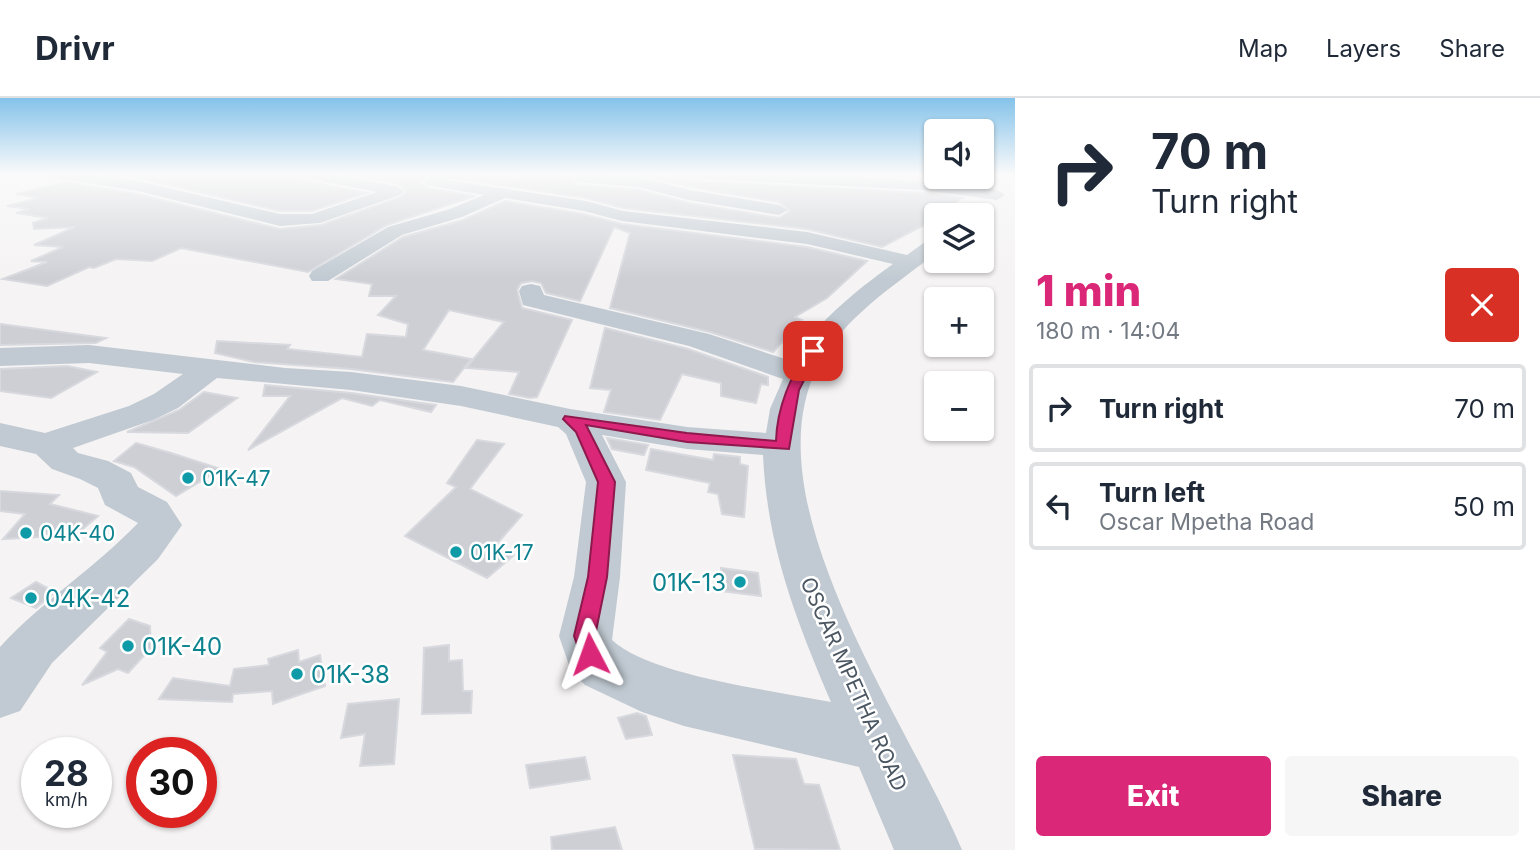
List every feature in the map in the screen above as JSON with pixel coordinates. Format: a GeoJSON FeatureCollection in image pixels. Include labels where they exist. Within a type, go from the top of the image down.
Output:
{"type":"FeatureCollection","features":[{"type":"Feature","properties":{"kind":"street"},"geometry":{"type":"LineString","coordinates":[[233,209],[280,220],[300,221],[344,209]]}},
{"type":"Feature","properties":{"kind":"street"},"geometry":{"type":"LineString","coordinates":[[320,276],[395,231],[465,209]]}},
{"type":"Feature","properties":{"kind":"street"},"geometry":{"type":"LineString","coordinates":[[597,209],[622,216],[807,238],[924,245]]}},
{"type":"Feature","properties":{"kind":"street"},"geometry":{"type":"LineString","coordinates":[[771,209],[799,214]]}},
{"type":"Feature","properties":{"kind":"street","name":"OSCAR MPETHA ROAD"},"geometry":{"type":"LineString","coordinates":[[924,246],[826,332],[792,390],[784,426],[784,446],[786,501],[806,580],[817,611],[928,850]]}},
{"type":"Feature","properties":{"kind":"street"},"geometry":{"type":"LineString","coordinates":[[531,291],[533,300],[699,340],[799,374]]}},
{"type":"Feature","properties":{"kind":"street"},"geometry":{"type":"LineString","coordinates":[[0,357],[89,354],[285,377],[351,381],[461,396],[570,419],[687,438],[784,446]]}},
{"type":"Feature","properties":{"kind":"street"},"geometry":{"type":"LineString","coordinates":[[0,434],[22,441],[47,444],[141,413],[166,401],[211,368]]}},
{"type":"Feature","properties":{"kind":"street"},"geometry":{"type":"LineString","coordinates":[[570,419],[582,430],[607,482],[597,577],[585,636],[590,654],[604,668],[642,686],[684,699],[877,741]]}},
{"type":"Feature","properties":{"kind":"street"},"geometry":{"type":"LineString","coordinates":[[0,692],[11,673],[77,607],[119,572],[161,525],[152,512],[119,495],[117,482],[94,470],[65,461],[47,444]]}},
{"type":"Feature","properties":{"kind":"building"},"geometry":{"type":"Polygon","coordinates":[[[29,209],[199,209],[280,229],[321,225],[366,209],[435,209],[387,225],[308,272],[181,248],[152,261],[116,259],[94,268],[89,267],[47,286],[3,279],[47,262],[31,261],[63,247],[34,245],[75,227],[34,229],[33,223],[48,218],[16,213],[29,209]]]}},
{"type":"Feature","properties":{"kind":"building"},"geometry":{"type":"Polygon","coordinates":[[[272,209],[318,209],[312,211],[272,209]]]}},
{"type":"Feature","properties":{"kind":"building"},"geometry":{"type":"Polygon","coordinates":[[[487,209],[554,209],[622,224],[807,247],[867,261],[827,298],[795,317],[802,320],[773,352],[710,332],[610,308],[630,233],[614,227],[580,301],[546,293],[541,283],[532,281],[521,283],[517,290],[522,308],[572,320],[537,397],[530,398],[509,394],[519,372],[466,368],[504,322],[449,310],[423,350],[471,359],[453,382],[351,369],[254,362],[215,353],[217,341],[290,345],[287,349],[362,357],[367,334],[406,337],[408,324],[378,315],[396,296],[369,296],[372,284],[336,279],[403,237],[463,220],[487,209]]]}},
{"type":"Feature","properties":{"kind":"building"},"geometry":{"type":"Polygon","coordinates":[[[633,209],[726,209],[779,218],[790,211],[788,209],[924,209],[924,225],[882,247],[807,229],[633,209]]]}},
{"type":"Feature","properties":{"kind":"building"},"geometry":{"type":"Polygon","coordinates":[[[0,324],[106,338],[96,343],[0,345],[0,324]]]}},
{"type":"Feature","properties":{"kind":"building"},"geometry":{"type":"Polygon","coordinates":[[[605,328],[688,349],[768,377],[768,385],[761,384],[756,403],[721,396],[721,383],[682,374],[660,420],[604,412],[611,390],[590,388],[605,328]]]}},
{"type":"Feature","properties":{"kind":"building"},"geometry":{"type":"Polygon","coordinates":[[[67,366],[97,372],[51,398],[0,391],[0,369],[67,366]]]}},
{"type":"Feature","properties":{"kind":"building"},"geometry":{"type":"Polygon","coordinates":[[[265,385],[436,405],[431,412],[380,400],[372,406],[342,398],[248,450],[290,396],[263,396],[265,385]]]}},
{"type":"Feature","properties":{"kind":"building"},"geometry":{"type":"Polygon","coordinates":[[[204,392],[237,398],[188,433],[127,432],[179,410],[204,392]]]}},
{"type":"Feature","properties":{"kind":"building"},"geometry":{"type":"Polygon","coordinates":[[[607,438],[648,445],[644,455],[612,449],[607,438]]]}},
{"type":"Feature","properties":{"kind":"building"},"geometry":{"type":"Polygon","coordinates":[[[477,440],[504,444],[470,489],[522,515],[496,545],[514,555],[487,578],[405,536],[456,487],[447,483],[477,440]]]}},
{"type":"Feature","properties":{"kind":"building"},"geometry":{"type":"Polygon","coordinates":[[[136,443],[221,469],[176,496],[134,467],[114,461],[136,443]]]}},
{"type":"Feature","properties":{"kind":"building"},"geometry":{"type":"Polygon","coordinates":[[[651,449],[713,460],[714,454],[740,457],[740,464],[748,466],[744,517],[722,514],[718,494],[708,492],[710,483],[646,470],[651,449]]]}},
{"type":"Feature","properties":{"kind":"building"},"geometry":{"type":"Polygon","coordinates":[[[0,491],[59,495],[50,504],[98,516],[69,541],[43,533],[39,537],[3,539],[25,514],[0,511],[0,491]]]}},
{"type":"Feature","properties":{"kind":"building","name":"01K-13"},"geometry":{"type":"Polygon","coordinates":[[[721,568],[758,573],[761,596],[722,591],[721,568]]]}},
{"type":"Feature","properties":{"kind":"building","name":"04K-42"},"geometry":{"type":"Polygon","coordinates":[[[36,582],[55,592],[36,608],[11,598],[36,582]]]}},
{"type":"Feature","properties":{"kind":"building","name":"01K-40"},"geometry":{"type":"Polygon","coordinates":[[[129,619],[150,626],[151,648],[128,673],[118,669],[82,685],[107,652],[100,648],[129,619]]]}},
{"type":"Feature","properties":{"kind":"building"},"geometry":{"type":"Polygon","coordinates":[[[449,645],[449,661],[462,660],[463,691],[472,691],[471,713],[422,714],[424,648],[449,645]]]}},
{"type":"Feature","properties":{"kind":"building"},"geometry":{"type":"Polygon","coordinates":[[[298,650],[299,662],[320,655],[325,686],[273,704],[272,691],[233,694],[232,702],[159,699],[173,678],[230,686],[234,669],[269,665],[268,659],[298,650]]]}},
{"type":"Feature","properties":{"kind":"building"},"geometry":{"type":"Polygon","coordinates":[[[399,699],[394,764],[360,766],[365,734],[341,738],[348,704],[399,699]]]}},
{"type":"Feature","properties":{"kind":"building"},"geometry":{"type":"Polygon","coordinates":[[[637,713],[646,716],[652,735],[626,739],[618,718],[637,713]]]}},
{"type":"Feature","properties":{"kind":"building"},"geometry":{"type":"Polygon","coordinates":[[[733,755],[796,759],[804,784],[819,785],[840,850],[755,849],[733,755]]]}},
{"type":"Feature","properties":{"kind":"building"},"geometry":{"type":"Polygon","coordinates":[[[585,757],[590,779],[530,788],[526,765],[585,757]]]}},
{"type":"Feature","properties":{"kind":"building"},"geometry":{"type":"Polygon","coordinates":[[[615,827],[622,850],[552,850],[551,837],[615,827]]]}},
{"type":"Feature","properties":{"kind":"place","name":"01K-47"},"geometry":{"type":"Point","coordinates":[188,478]}},
{"type":"Feature","properties":{"kind":"place","name":"04K-40"},"geometry":{"type":"Point","coordinates":[26,533]}},
{"type":"Feature","properties":{"kind":"place","name":"01K-17"},"geometry":{"type":"Point","coordinates":[456,552]}},
{"type":"Feature","properties":{"kind":"place","name":"01K-13"},"geometry":{"type":"Point","coordinates":[740,582]}},
{"type":"Feature","properties":{"kind":"place","name":"04K-42"},"geometry":{"type":"Point","coordinates":[31,598]}},
{"type":"Feature","properties":{"kind":"place","name":"01K-40"},"geometry":{"type":"Point","coordinates":[128,646]}},
{"type":"Feature","properties":{"kind":"place","name":"01K-38"},"geometry":{"type":"Point","coordinates":[297,674]}},
{"type":"Feature","properties":{"kind":"route"},"geometry":{"type":"LineString","coordinates":[[590,654],[585,636],[597,577],[607,482],[603,468],[582,430],[570,419],[687,438],[784,446],[784,426],[792,390],[813,351]]}}]}
